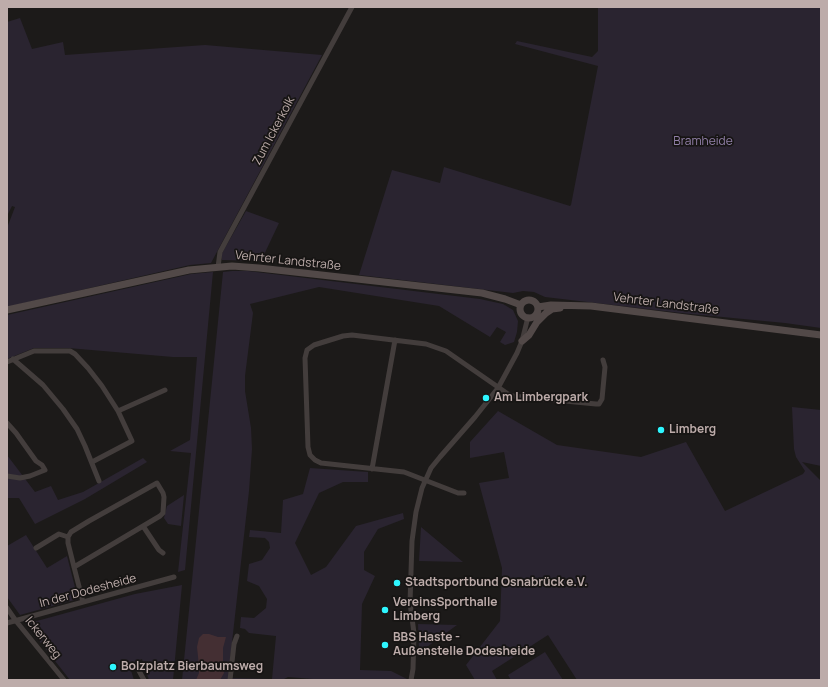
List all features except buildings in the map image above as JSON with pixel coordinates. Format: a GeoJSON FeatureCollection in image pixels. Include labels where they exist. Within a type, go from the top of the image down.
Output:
{"type":"FeatureCollection","features":[{"type":"Feature","properties":{"kind":"main road","name":"Vehrter Landstraße"},"geometry":{"type":"LineString","coordinates":[[7,310],[189,270],[218,267],[249,267],[470,292],[505,299],[521,305]]}},
{"type":"Feature","properties":{"kind":"main road"},"geometry":{"type":"LineString","coordinates":[[529,300],[535,302],[538,307],[538,311],[535,316],[528,317],[522,313],[521,305],[524,301],[529,300]]}},
{"type":"Feature","properties":{"kind":"main road","name":"Vehrter Landstraße"},"geometry":{"type":"LineString","coordinates":[[538,307],[551,305],[591,306],[791,333],[821,334]]}},
{"type":"Feature","properties":{"kind":"main road"},"geometry":{"type":"LineString","coordinates":[[522,341],[529,335],[537,322],[546,313],[565,305]]}},
{"type":"Feature","properties":{"kind":"street","name":"Zum Ickerkolk"},"geometry":{"type":"LineString","coordinates":[[218,267],[220,252],[352,7]]}},
{"type":"Feature","properties":{"kind":"street"},"geometry":{"type":"LineString","coordinates":[[411,680],[413,669],[414,632],[410,603],[412,541],[416,512],[425,480],[431,468],[440,456],[475,417],[498,388],[522,341],[528,317]]}},
{"type":"Feature","properties":{"kind":"street"},"geometry":{"type":"LineString","coordinates":[[464,492],[458,493],[404,472],[321,463],[315,460],[310,455],[308,447],[305,358],[308,350],[314,345],[343,336],[352,335],[426,344],[446,352],[498,388],[513,396],[599,404],[602,399],[605,366],[603,360]]}},
{"type":"Feature","properties":{"kind":"street"},"geometry":{"type":"LineString","coordinates":[[372,469],[395,340]]}},
{"type":"Feature","properties":{"kind":"street"},"geometry":{"type":"LineString","coordinates":[[7,362],[34,351],[70,352],[75,354],[102,386],[118,410],[132,441],[92,462]]}},
{"type":"Feature","properties":{"kind":"street"},"geometry":{"type":"LineString","coordinates":[[13,359],[43,385],[63,409],[76,429],[92,462],[99,482]]}},
{"type":"Feature","properties":{"kind":"street"},"geometry":{"type":"LineString","coordinates":[[118,410],[165,390]]}},
{"type":"Feature","properties":{"kind":"street"},"geometry":{"type":"LineString","coordinates":[[7,423],[36,461],[42,465],[45,470],[20,478],[7,476]]}},
{"type":"Feature","properties":{"kind":"street"},"geometry":{"type":"LineString","coordinates":[[74,567],[163,513],[164,497],[157,483],[71,532],[68,537],[68,543],[74,567],[83,602]]}},
{"type":"Feature","properties":{"kind":"street"},"geometry":{"type":"LineString","coordinates":[[143,526],[159,550],[163,552]]}},
{"type":"Feature","properties":{"kind":"street"},"geometry":{"type":"LineString","coordinates":[[36,548],[59,534],[68,537]]}},
{"type":"Feature","properties":{"kind":"street","name":"In der Dodesheide"},"geometry":{"type":"LineString","coordinates":[[7,623],[174,577]]}},
{"type":"Feature","properties":{"kind":"street","name":"Ickerweg"},"geometry":{"type":"LineString","coordinates":[[7,608],[64,680]]}},
{"type":"Feature","properties":{"kind":"street"},"geometry":{"type":"LineString","coordinates":[[230,680],[234,644],[237,636]]}},
{"type":"Feature","properties":{"kind":"street"},"geometry":{"type":"LineString","coordinates":[[138,669],[144,680]]}},
{"type":"Feature","properties":{"kind":"green space","name":"Bramheide"},"geometry":{"type":"Polygon","coordinates":[[[598,7],[821,7],[821,328],[545,297],[534,292],[523,291],[513,293],[359,275],[392,170],[440,183],[444,167],[570,206],[571,205],[598,66],[515,44],[517,41],[592,57],[598,51],[598,7]]]}},
{"type":"Feature","properties":{"kind":"green space"},"geometry":{"type":"Polygon","coordinates":[[[20,18],[32,49],[63,42],[65,55],[205,45],[322,55],[211,263],[190,265],[7,307],[7,228],[15,207],[12,206],[7,216],[7,22],[20,18]]]}},
{"type":"Feature","properties":{"kind":"green space"},"geometry":{"type":"Polygon","coordinates":[[[246,211],[279,223],[261,261],[222,260],[221,255],[246,211]]]}},
{"type":"Feature","properties":{"kind":"green space"},"geometry":{"type":"Polygon","coordinates":[[[248,271],[480,299],[503,304],[513,310],[518,321],[514,342],[505,345],[500,342],[506,332],[497,327],[490,337],[439,306],[319,287],[250,304],[253,313],[245,376],[245,391],[251,428],[252,449],[249,491],[228,678],[272,679],[276,636],[249,633],[245,629],[240,628],[241,617],[254,618],[266,608],[267,599],[259,586],[247,581],[249,564],[262,560],[270,548],[269,542],[265,538],[249,537],[250,530],[281,533],[283,500],[303,494],[310,468],[368,472],[368,482],[343,482],[319,493],[295,543],[311,575],[326,567],[356,526],[403,513],[404,519],[378,529],[364,552],[364,570],[375,576],[362,604],[360,670],[391,671],[407,679],[406,680],[325,680],[288,677],[282,680],[182,680],[223,272],[248,271]]]}},
{"type":"Feature","properties":{"kind":"green space"},"geometry":{"type":"Polygon","coordinates":[[[213,272],[185,570],[178,572],[191,453],[170,451],[190,440],[197,357],[173,357],[68,348],[34,348],[7,359],[7,315],[191,274],[213,272]]]}},
{"type":"Feature","properties":{"kind":"green space"},"geometry":{"type":"Polygon","coordinates":[[[792,407],[821,410],[821,466],[802,462],[821,481],[821,680],[577,680],[548,635],[492,671],[497,680],[475,680],[466,665],[500,621],[502,568],[479,483],[509,478],[504,452],[470,458],[470,442],[498,411],[557,445],[641,457],[686,442],[725,511],[803,474],[805,471],[796,457],[794,449],[792,407]]]}},
{"type":"Feature","properties":{"kind":"green space"},"geometry":{"type":"Polygon","coordinates":[[[7,455],[35,492],[51,486],[58,500],[83,492],[143,458],[147,462],[85,499],[35,524],[19,498],[7,498],[7,476],[9,475],[7,473],[7,455]]]}},
{"type":"Feature","properties":{"kind":"green space"},"geometry":{"type":"Polygon","coordinates":[[[184,495],[181,526],[168,524],[164,518],[167,506],[184,495]]]}},
{"type":"Feature","properties":{"kind":"green space"},"geometry":{"type":"Polygon","coordinates":[[[421,527],[463,562],[419,561],[421,527]]]}},
{"type":"Feature","properties":{"kind":"green space"},"geometry":{"type":"Polygon","coordinates":[[[26,535],[47,568],[67,556],[78,599],[20,615],[7,597],[7,546],[26,535]]]}},
{"type":"Feature","properties":{"kind":"green space"},"geometry":{"type":"Polygon","coordinates":[[[182,585],[173,680],[149,680],[142,659],[129,664],[134,680],[70,680],[26,624],[135,594],[182,585]]]}},
{"type":"Feature","properties":{"kind":"green space"},"geometry":{"type":"Polygon","coordinates":[[[418,624],[457,625],[420,652],[418,624]]]}},
{"type":"Feature","properties":{"kind":"green space"},"geometry":{"type":"Polygon","coordinates":[[[545,652],[563,680],[511,680],[508,675],[545,652]]]}},
{"type":"Feature","properties":{"kind":"shaded area"},"geometry":{"type":"Polygon","coordinates":[[[203,634],[226,637],[223,648],[224,673],[220,680],[196,680],[199,673],[197,647],[199,638],[203,634]]]}},
{"type":"Feature","properties":{"kind":"place","name":"Am Limbergpark"},"geometry":{"type":"Point","coordinates":[486,398]}},
{"type":"Feature","properties":{"kind":"place","name":"Limberg"},"geometry":{"type":"Point","coordinates":[661,430]}},
{"type":"Feature","properties":{"kind":"place","name":"Stadtsportbund Osnabrück e.V."},"geometry":{"type":"Point","coordinates":[397,583]}},
{"type":"Feature","properties":{"kind":"place","name":"VereinsSporthalle Limberg"},"geometry":{"type":"Point","coordinates":[385,610]}},
{"type":"Feature","properties":{"kind":"place","name":"BBS Haste - Außenstelle Dodesheide"},"geometry":{"type":"Point","coordinates":[385,645]}},
{"type":"Feature","properties":{"kind":"place","name":"Bolzplatz Bierbaumsweg"},"geometry":{"type":"Point","coordinates":[113,667]}}]}
